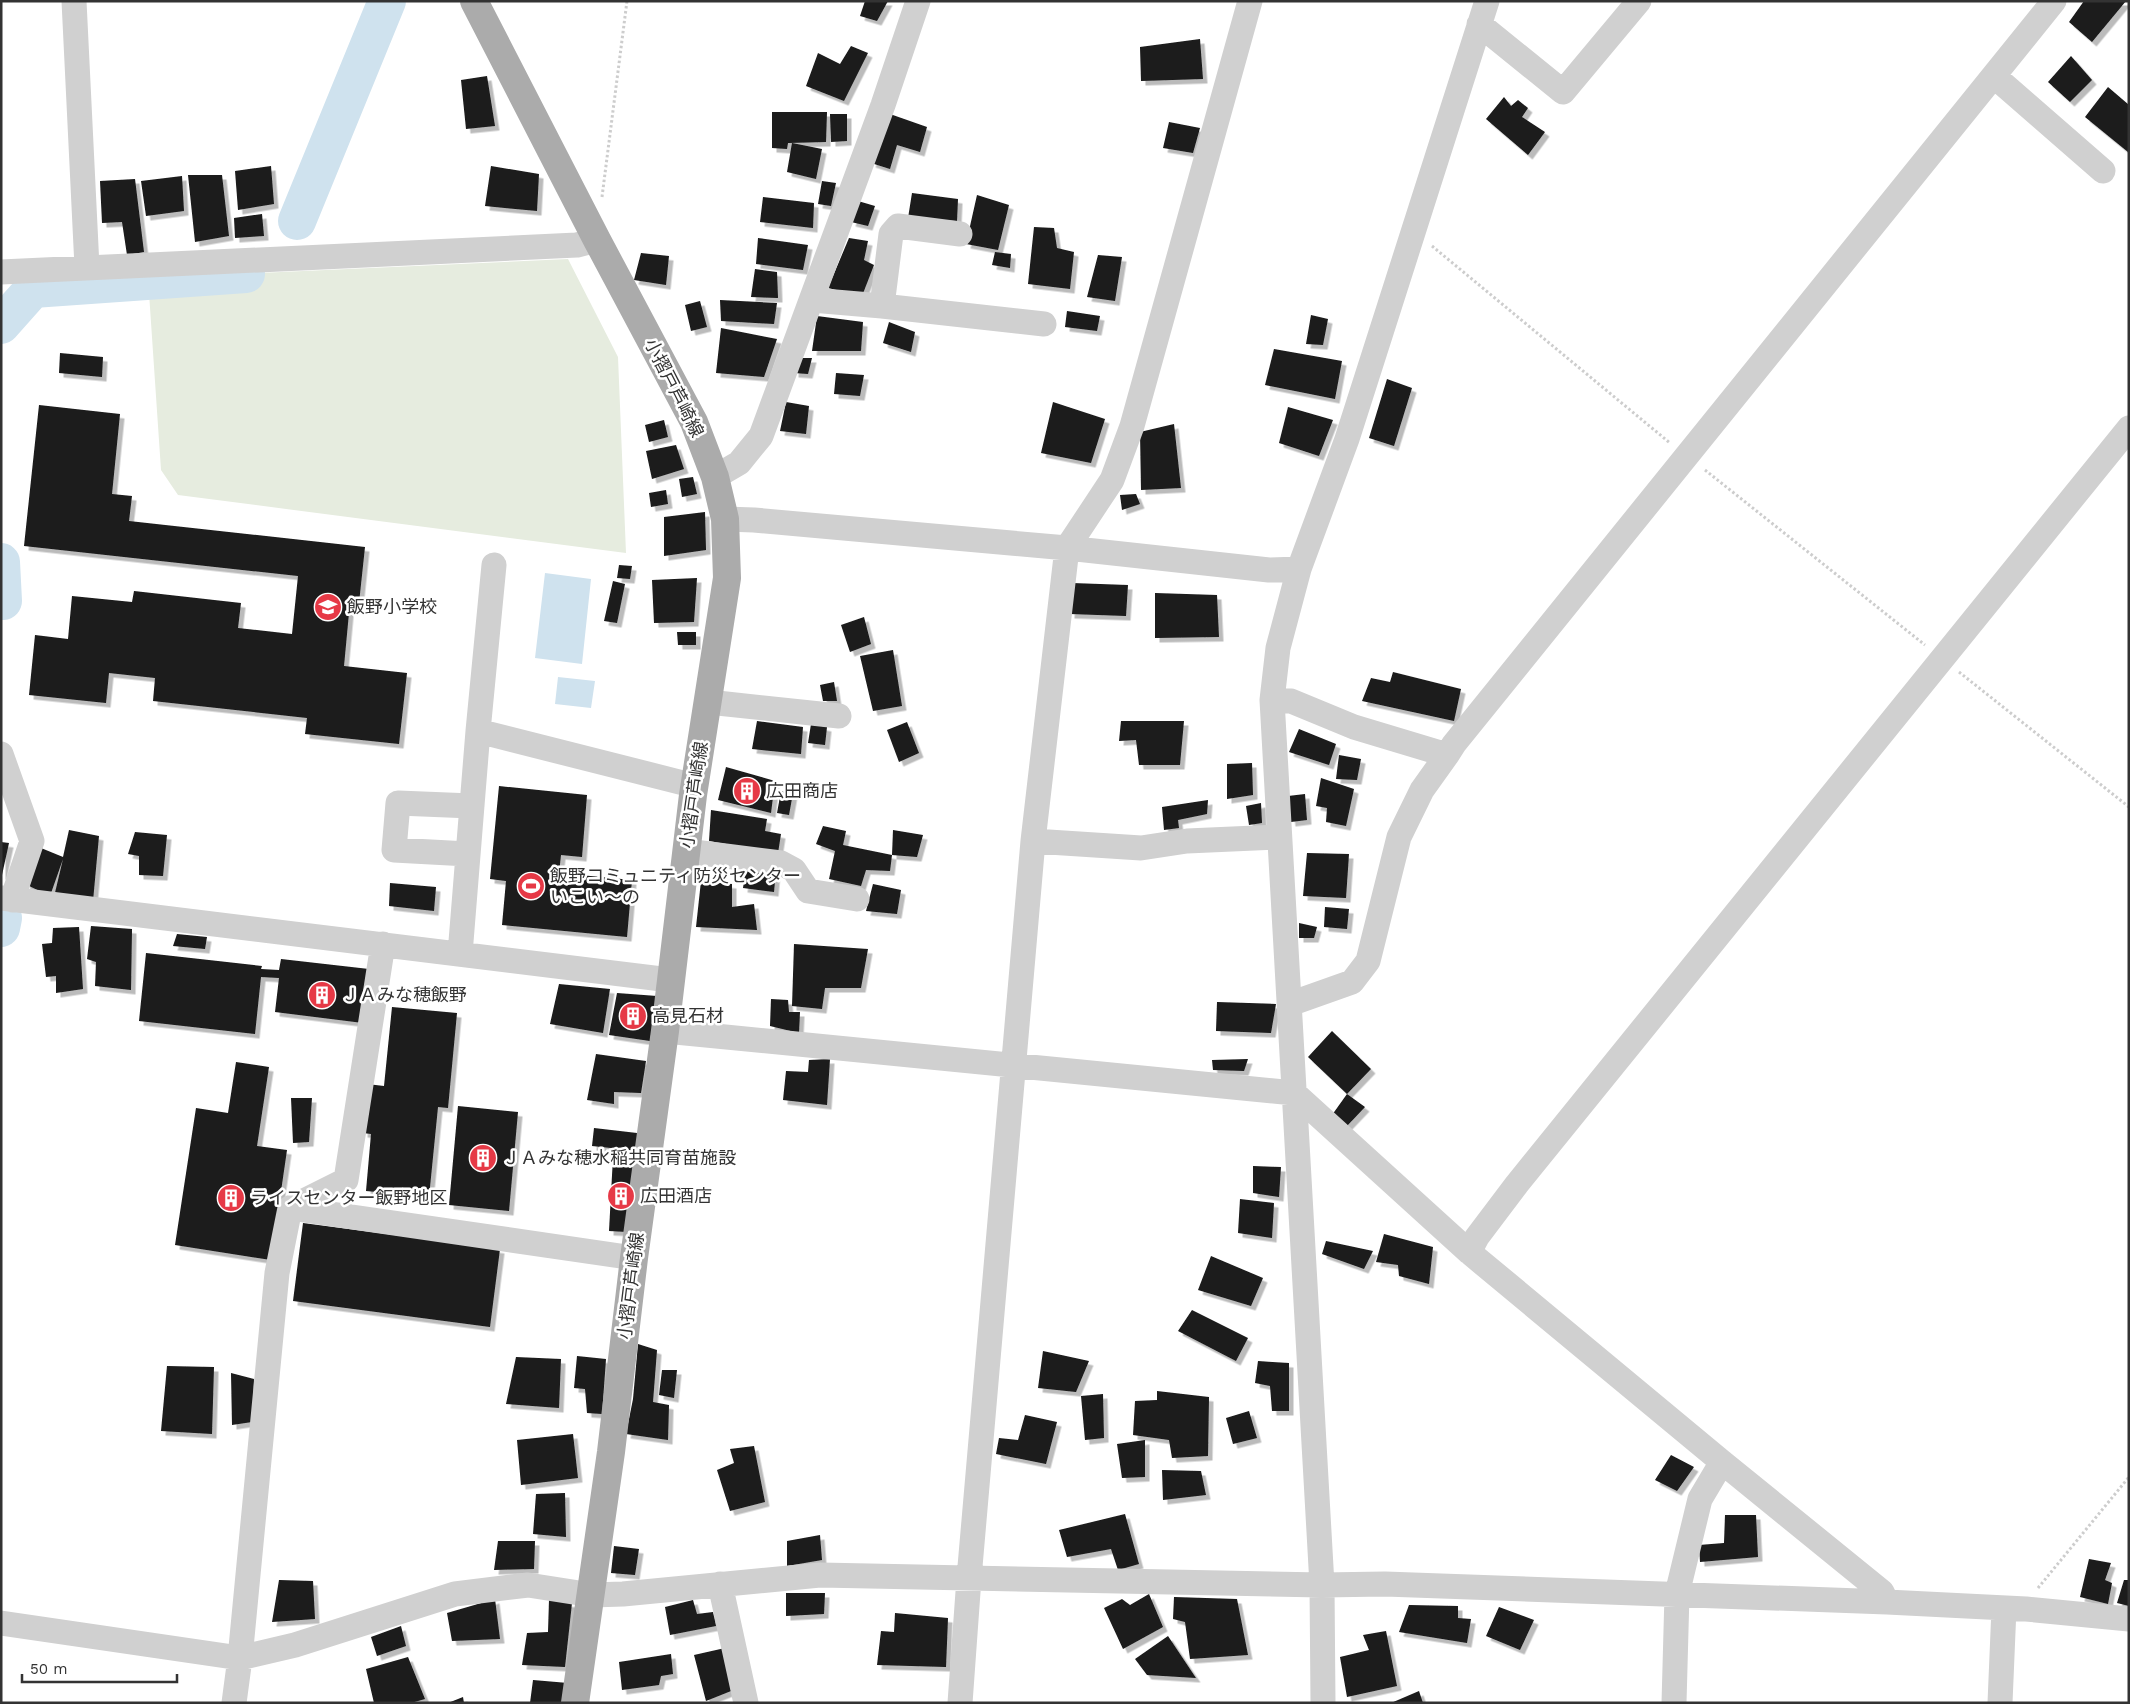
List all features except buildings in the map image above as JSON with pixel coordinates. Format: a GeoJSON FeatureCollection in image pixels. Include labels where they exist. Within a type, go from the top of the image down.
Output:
{"type":"FeatureCollection","features":[{"type":"Feature","properties":{"kind":"main road","name":"小摺戸芦崎線"},"geometry":{"type":"LineString","coordinates":[[474,1],[597,240],[694,422],[715,477],[725,519],[727,578],[686,851],[665,1031],[634,1258],[592,1595],[575,1703]]}},
{"type":"Feature","properties":{"kind":"street"},"geometry":{"type":"LineString","coordinates":[[74,1],[87,268]]}},
{"type":"Feature","properties":{"kind":"street"},"geometry":{"type":"LineString","coordinates":[[715,477],[739,463],[761,436],[883,105],[918,1]]}},
{"type":"Feature","properties":{"kind":"street"},"geometry":{"type":"LineString","coordinates":[[960,1703],[969,1578],[1033,841],[1067,548],[1112,480],[1132,426],[1250,1]]}},
{"type":"Feature","properties":{"kind":"street"},"geometry":{"type":"LineString","coordinates":[[1323,1703],[1322,1585],[1272,700],[1278,648],[1299,569],[1348,439],[1483,12],[1564,92],[1640,1]]}},
{"type":"Feature","properties":{"kind":"street"},"geometry":{"type":"LineString","coordinates":[[1290,1004],[1352,982],[1368,961],[1399,837],[1422,790],[1454,744],[2054,1]]}},
{"type":"Feature","properties":{"kind":"street"},"geometry":{"type":"LineString","coordinates":[[1994,76],[2102,171]]}},
{"type":"Feature","properties":{"kind":"street"},"geometry":{"type":"LineString","coordinates":[[882,306],[891,234],[898,226],[960,234]]}},
{"type":"Feature","properties":{"kind":"street"},"geometry":{"type":"LineString","coordinates":[[1,272],[577,245],[597,240]]}},
{"type":"Feature","properties":{"kind":"street"},"geometry":{"type":"LineString","coordinates":[[812,300],[1044,324]]}},
{"type":"Feature","properties":{"kind":"street"},"geometry":{"type":"LineString","coordinates":[[1469,1252],[1477,1237],[1517,1184],[2129,428]]}},
{"type":"Feature","properties":{"kind":"street"},"geometry":{"type":"LineString","coordinates":[[725,519],[1067,548],[1268,570],[1299,569]]}},
{"type":"Feature","properties":{"kind":"street"},"geometry":{"type":"LineString","coordinates":[[460,954],[494,565]]}},
{"type":"Feature","properties":{"kind":"street"},"geometry":{"type":"LineString","coordinates":[[1272,700],[1291,701],[1354,727],[1447,755]]}},
{"type":"Feature","properties":{"kind":"street"},"geometry":{"type":"LineString","coordinates":[[708,702],[839,716]]}},
{"type":"Feature","properties":{"kind":"street"},"geometry":{"type":"LineString","coordinates":[[478,731],[695,786]]}},
{"type":"Feature","properties":{"kind":"street"},"geometry":{"type":"LineString","coordinates":[[1,754],[32,841],[7,899],[670,980]]}},
{"type":"Feature","properties":{"kind":"street"},"geometry":{"type":"LineString","coordinates":[[468,854],[394,850],[395,831],[398,803],[472,806]]}},
{"type":"Feature","properties":{"kind":"street"},"geometry":{"type":"LineString","coordinates":[[1033,841],[1141,848],[1187,841],[1279,837]]}},
{"type":"Feature","properties":{"kind":"street"},"geometry":{"type":"LineString","coordinates":[[686,851],[781,863],[794,870],[808,891],[857,899]]}},
{"type":"Feature","properties":{"kind":"street"},"geometry":{"type":"LineString","coordinates":[[290,1208],[346,1180],[383,944]]}},
{"type":"Feature","properties":{"kind":"street"},"geometry":{"type":"LineString","coordinates":[[665,1031],[1294,1093],[1469,1252],[1882,1592],[1887,1602]]}},
{"type":"Feature","properties":{"kind":"street"},"geometry":{"type":"LineString","coordinates":[[290,1208],[634,1258]]}},
{"type":"Feature","properties":{"kind":"street"},"geometry":{"type":"LineString","coordinates":[[234,1703],[240,1658],[276,1273],[290,1208]]}},
{"type":"Feature","properties":{"kind":"street"},"geometry":{"type":"LineString","coordinates":[[1674,1703],[1677,1594],[1700,1499],[1722,1462]]}},
{"type":"Feature","properties":{"kind":"street"},"geometry":{"type":"LineString","coordinates":[[1,1623],[240,1658],[295,1645],[455,1594],[528,1584],[592,1595],[623,1594],[820,1575],[1322,1585],[1385,1584],[2015,1608],[2129,1619]]}},
{"type":"Feature","properties":{"kind":"street"},"geometry":{"type":"LineString","coordinates":[[720,1584],[746,1703]]}},
{"type":"Feature","properties":{"kind":"street"},"geometry":{"type":"LineString","coordinates":[[2000,1703],[2015,1608]]}},
{"type":"Feature","properties":{"kind":"path"},"geometry":{"type":"LineString","coordinates":[[602,201],[627,1]]}},
{"type":"Feature","properties":{"kind":"path"},"geometry":{"type":"LineString","coordinates":[[1413,230],[1686,455],[2129,807]]}},
{"type":"Feature","properties":{"kind":"path"},"geometry":{"type":"LineString","coordinates":[[2015,1608],[2037,1589],[2129,1476]]}},
{"type":"Feature","properties":{"kind":"shaded area"},"geometry":{"type":"Polygon","coordinates":[[[568,259],[618,357],[626,553],[178,495],[161,470],[149,293],[248,292],[259,273],[568,259]]]}},
{"type":"Feature","properties":{"kind":"water"},"geometry":{"type":"Polygon","coordinates":[[[545,573],[591,579],[582,664],[535,658],[545,573]]]}},
{"type":"Feature","properties":{"kind":"water"},"geometry":{"type":"Polygon","coordinates":[[[558,677],[595,681],[591,708],[555,704],[558,677]]]}},
{"type":"Feature","properties":{"kind":"waterway"},"geometry":{"type":"LineString","coordinates":[[297,221],[387,1]]}},
{"type":"Feature","properties":{"kind":"waterway"},"geometry":{"type":"LineString","coordinates":[[1,325],[33,289],[246,274]]}},
{"type":"Feature","properties":{"kind":"waterway"},"geometry":{"type":"LineString","coordinates":[[1,562],[3,601]]}},
{"type":"Feature","properties":{"kind":"waterway"},"geometry":{"type":"LineString","coordinates":[[1,928],[3,918]]}},
{"type":"Feature","properties":{"kind":"place","name":"飯野小学校"},"geometry":{"type":"Point","coordinates":[328,607]}},
{"type":"Feature","properties":{"kind":"place","name":"広田商店"},"geometry":{"type":"Point","coordinates":[747,791]}},
{"type":"Feature","properties":{"kind":"place","name":"飯野コミュニティ防災センター いこい～の"},"geometry":{"type":"Point","coordinates":[531,886]}},
{"type":"Feature","properties":{"kind":"place","name":"ＪＡみな穂飯野"},"geometry":{"type":"Point","coordinates":[322,995]}},
{"type":"Feature","properties":{"kind":"place","name":"高見石材"},"geometry":{"type":"Point","coordinates":[633,1016]}},
{"type":"Feature","properties":{"kind":"place","name":"ＪＡみな穂水稲共同育苗施設"},"geometry":{"type":"Point","coordinates":[483,1158]}},
{"type":"Feature","properties":{"kind":"place","name":"広田酒店"},"geometry":{"type":"Point","coordinates":[621,1196]}},
{"type":"Feature","properties":{"kind":"place","name":"ライスセンター飯野地区"},"geometry":{"type":"Point","coordinates":[231,1198]}}]}
